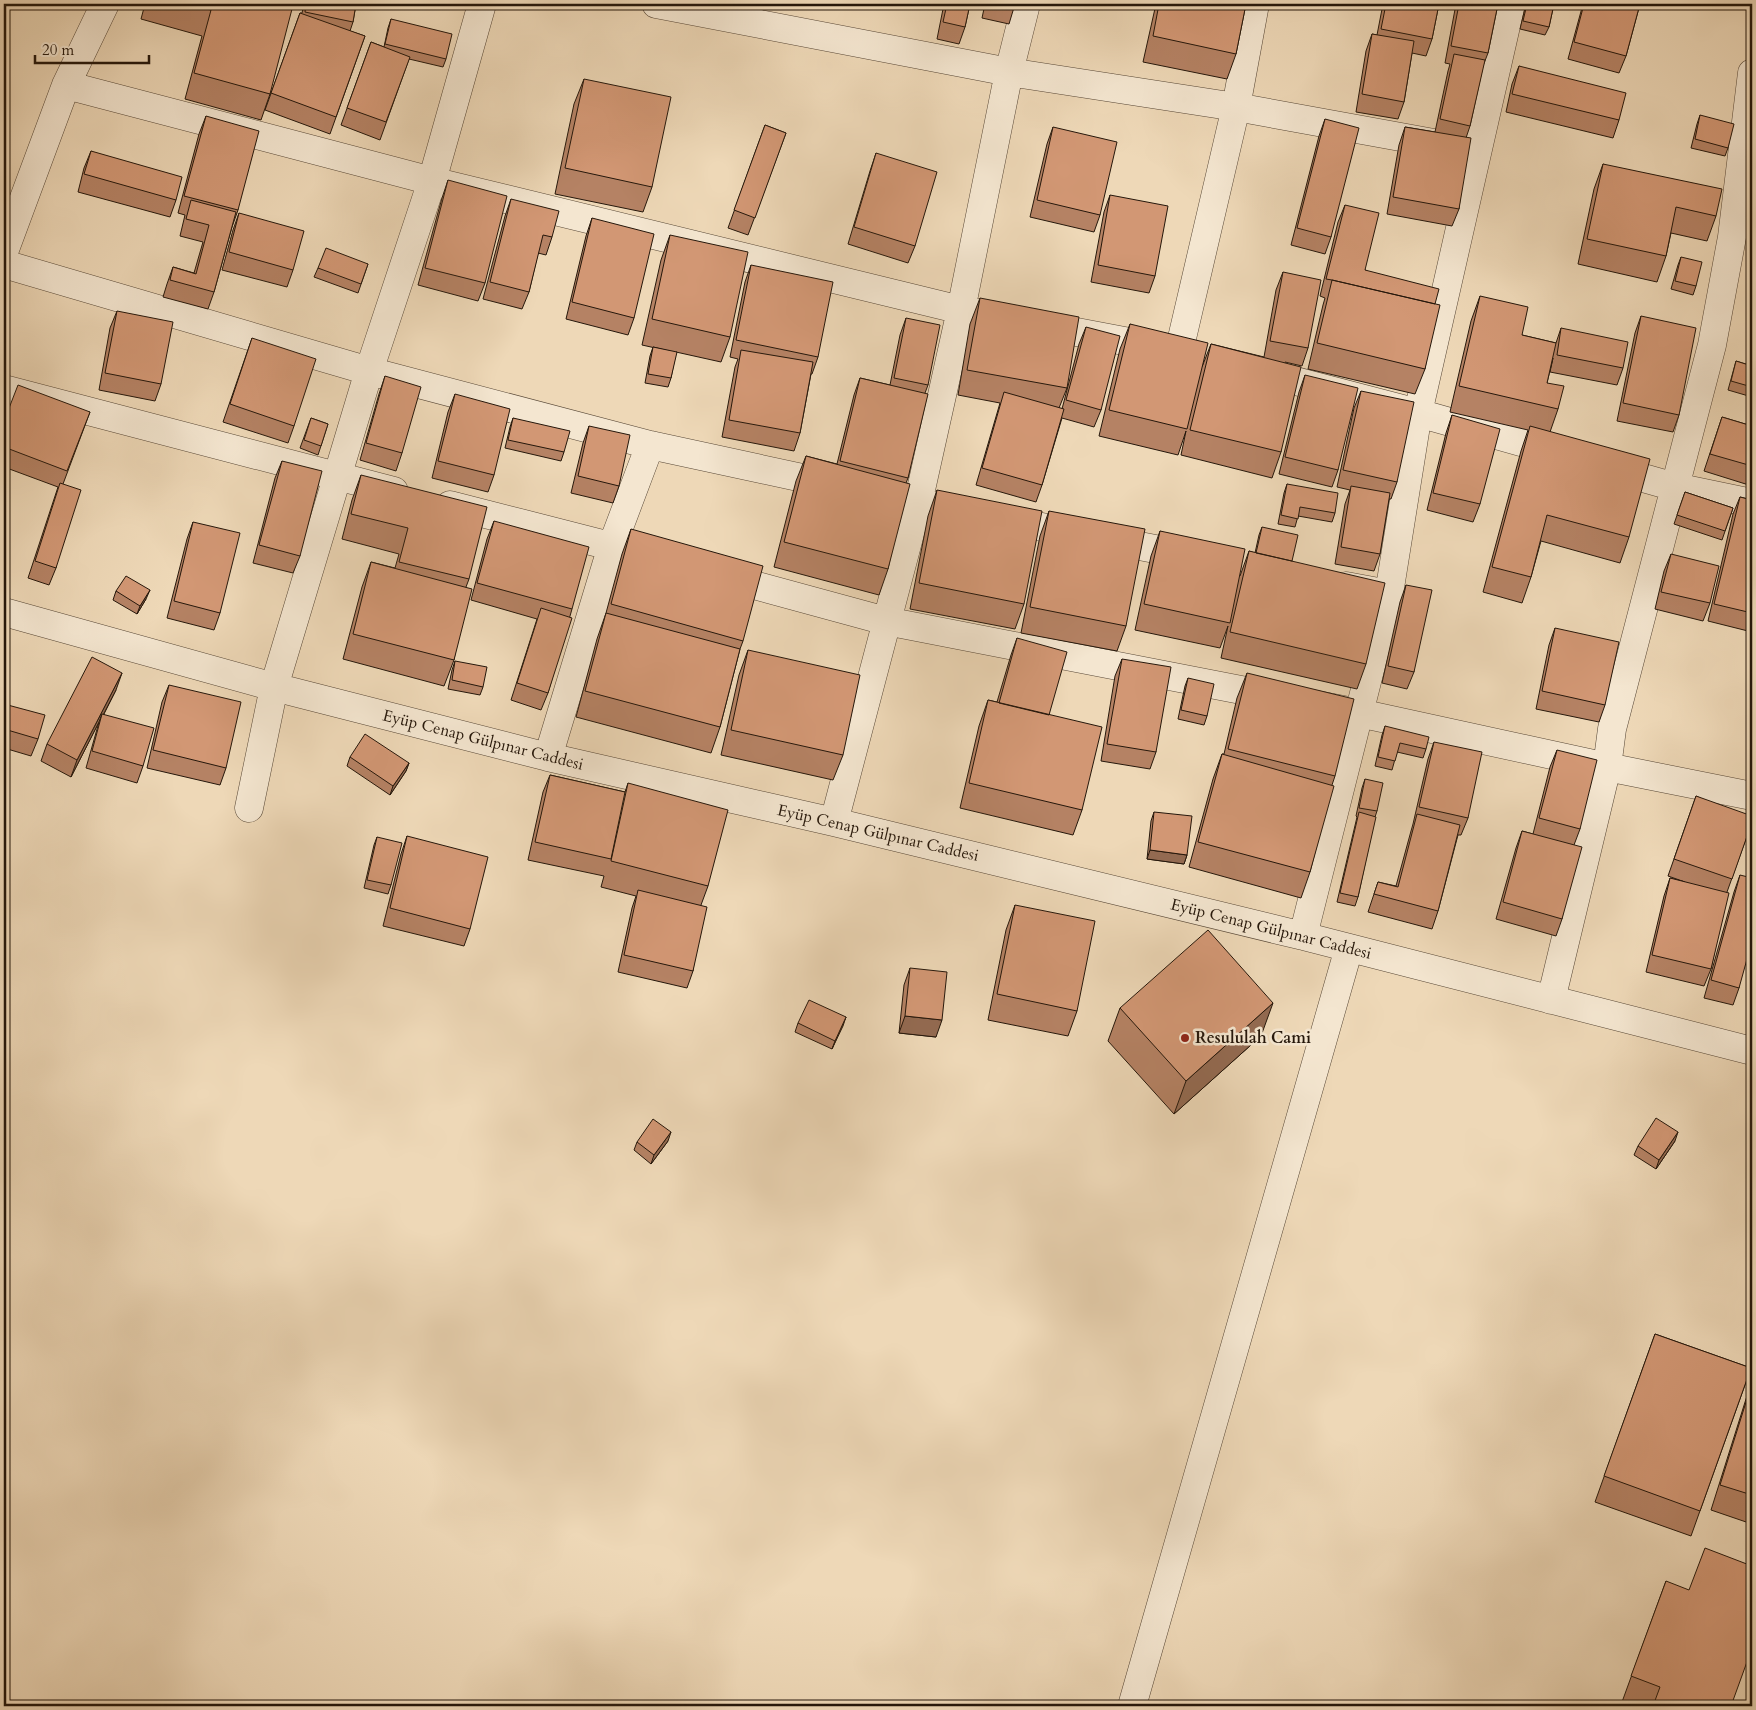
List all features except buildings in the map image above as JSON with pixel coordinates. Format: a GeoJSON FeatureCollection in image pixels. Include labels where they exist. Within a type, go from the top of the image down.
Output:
{"type":"FeatureCollection","features":[{"type":"Feature","properties":{"kind":"street"},"geometry":{"type":"LineString","coordinates":[[4,252],[66,84],[105,4]]}},
{"type":"Feature","properties":{"kind":"street"},"geometry":{"type":"LineString","coordinates":[[249,808],[274,687],[369,371],[432,181],[482,4]]}},
{"type":"Feature","properties":{"kind":"street"},"geometry":{"type":"LineString","coordinates":[[656,4],[1009,72],[1236,107],[1479,151]]}},
{"type":"Feature","properties":{"kind":"street"},"geometry":{"type":"LineString","coordinates":[[834,822],[918,503],[961,310],[1009,72],[1026,4]]}},
{"type":"Feature","properties":{"kind":"street"},"geometry":{"type":"LineString","coordinates":[[66,84],[432,181],[961,310],[1189,353],[1255,4]]}},
{"type":"Feature","properties":{"kind":"street"},"geometry":{"type":"LineString","coordinates":[[1303,936],[1388,594],[1418,413],[1511,4]]}},
{"type":"Feature","properties":{"kind":"street"},"geometry":{"type":"LineString","coordinates":[[1552,1000],[1607,767],[1612,729],[1693,423],[1715,327],[1732,236],[1752,73]]}},
{"type":"Feature","properties":{"kind":"street"},"geometry":{"type":"LineString","coordinates":[[4,264],[369,371],[650,445],[918,503],[1212,560]]}},
{"type":"Feature","properties":{"kind":"street"},"geometry":{"type":"LineString","coordinates":[[1237,366],[1418,413],[1675,487],[1752,503]]}},
{"type":"Feature","properties":{"kind":"street"},"geometry":{"type":"LineString","coordinates":[[4,389],[337,477],[612,546],[886,621],[1359,713],[1607,767],[1752,796]]}},
{"type":"Feature","properties":{"kind":"street"},"geometry":{"type":"LineString","coordinates":[[548,757],[612,546],[650,445]]}},
{"type":"Feature","properties":{"kind":"street"},"geometry":{"type":"LineString","coordinates":[[1320,581],[1388,594]]}},
{"type":"Feature","properties":{"kind":"street","name":"Eyüp Cenap Gülpınar Caddesi"},"geometry":{"type":"LineString","coordinates":[[4,612],[274,687],[548,757],[834,822],[1303,936],[1752,1052]]}},
{"type":"Feature","properties":{"kind":"street"},"geometry":{"type":"LineString","coordinates":[[1132,1706],[1349,948]]}},
{"type":"Feature","properties":{"kind":"place","name":"Resululah Cami"},"geometry":{"type":"Point","coordinates":[1185,1038]}}]}
